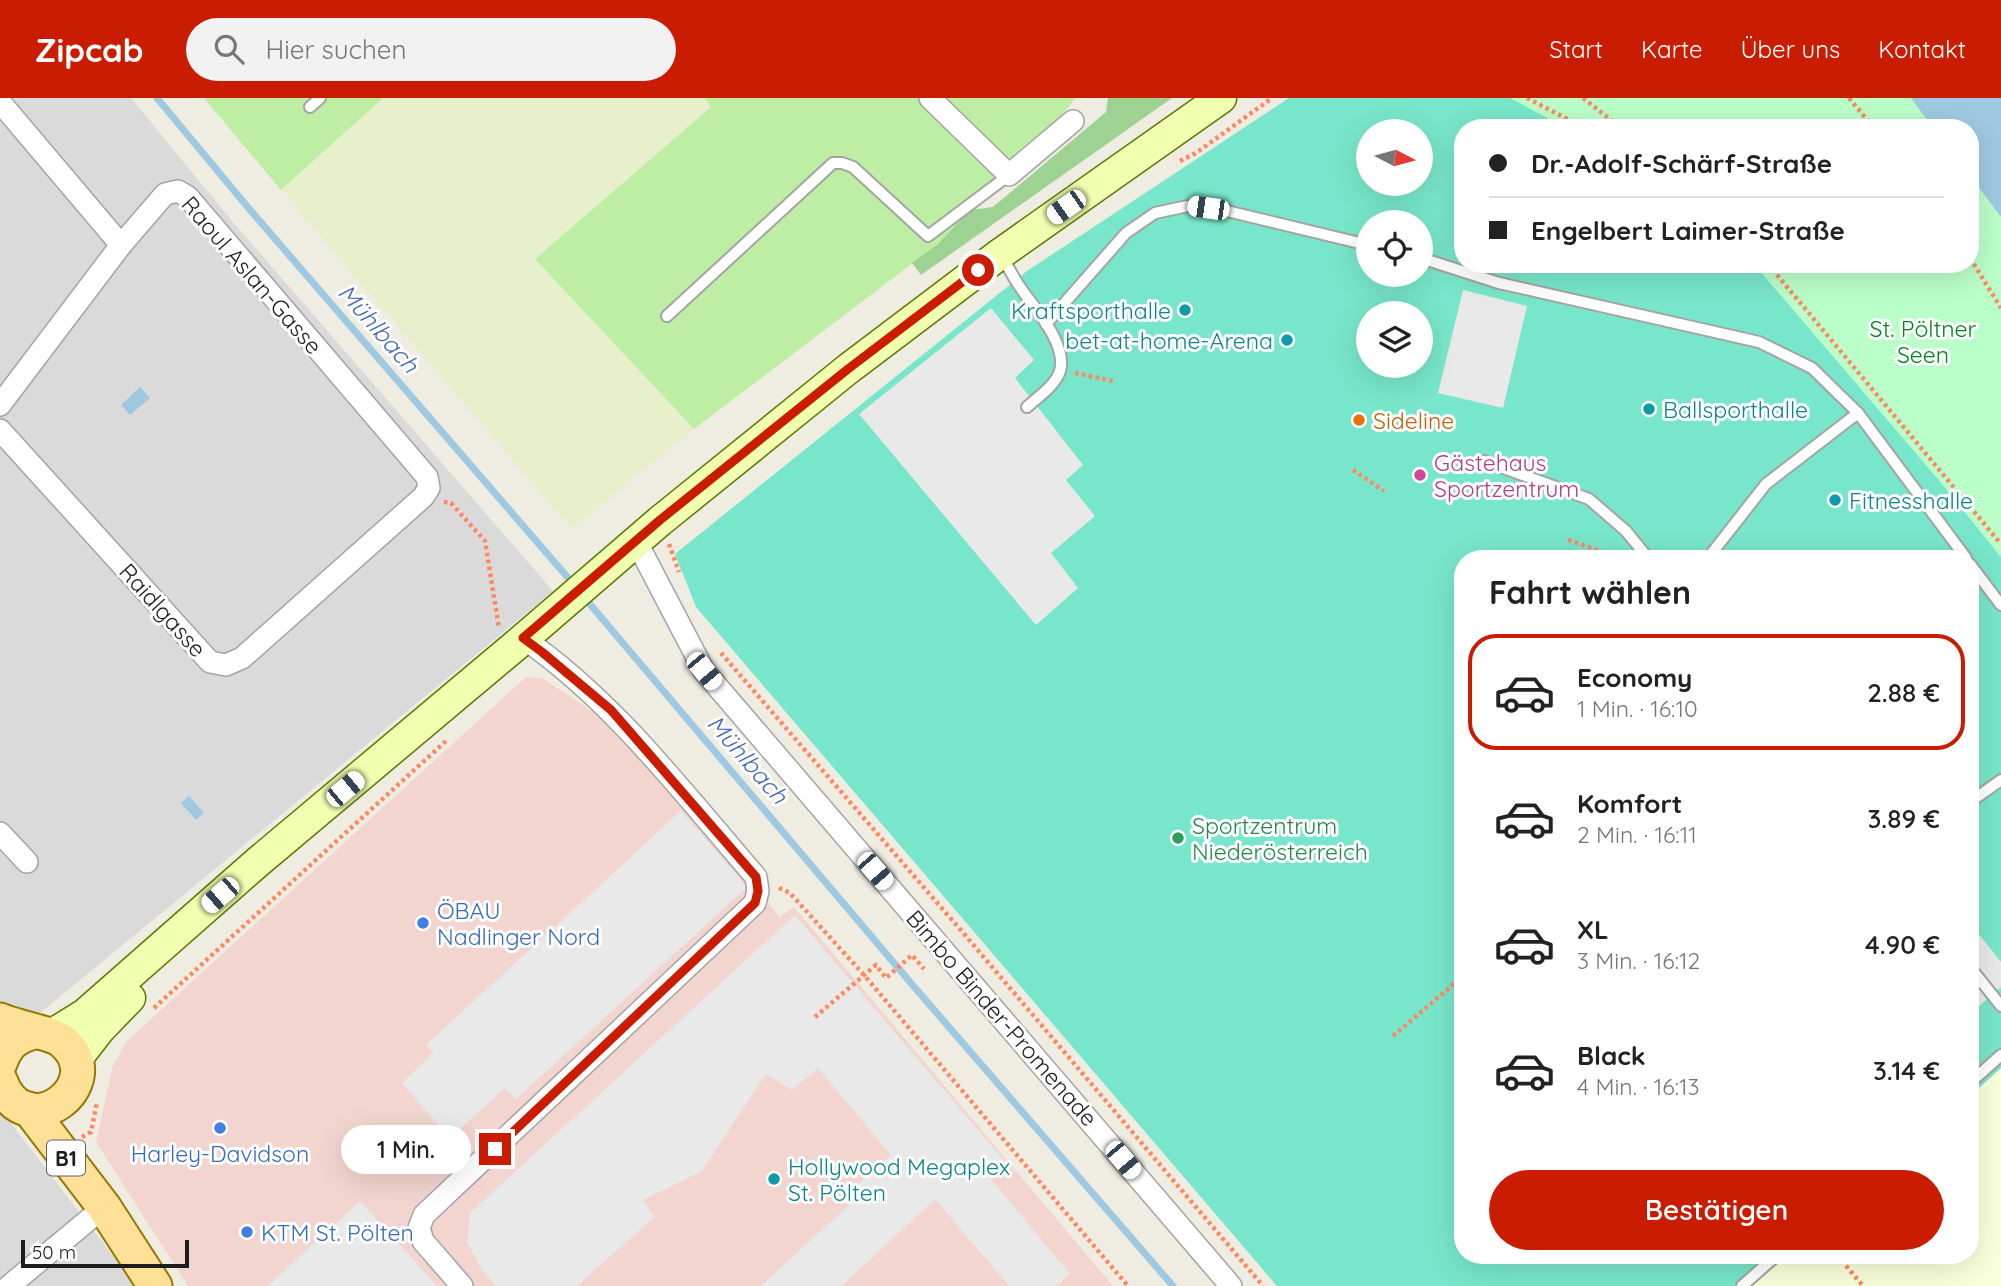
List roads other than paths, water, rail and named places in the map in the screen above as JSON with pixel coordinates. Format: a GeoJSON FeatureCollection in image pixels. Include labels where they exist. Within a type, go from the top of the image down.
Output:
{"type":"FeatureCollection","features":[{"type":"Feature","properties":{"kind":"main road"},"geometry":{"type":"LineString","coordinates":[[0,1020],[62,1040],[75,1061]]}},
{"type":"Feature","properties":{"kind":"main road"},"geometry":{"type":"LineString","coordinates":[[0,1063],[11,1041],[20,1036],[43,1033]]}},
{"type":"Feature","properties":{"kind":"main road","name":"B1"},"geometry":{"type":"LineString","coordinates":[[75,1061],[77,1072],[74,1085],[83,1097],[75,1141],[104,1207]]}},
{"type":"Feature","properties":{"kind":"main road","name":"B1"},"geometry":{"type":"LineString","coordinates":[[0,1080],[4,1091],[16,1104],[29,1109],[56,1106],[83,1097]]}},
{"type":"Feature","properties":{"kind":"main road","name":"B1"},"geometry":{"type":"LineString","coordinates":[[29,1109],[104,1207],[155,1286]]}},
{"type":"Feature","properties":{"kind":"street"},"geometry":{"type":"LineString","coordinates":[[930,98],[1009,175],[1073,121]]}},
{"type":"Feature","properties":{"kind":"street"},"geometry":{"type":"LineString","coordinates":[[43,1033],[85,1014],[259,861],[602,569],[848,369],[1000,254],[1220,98]]}},
{"type":"Feature","properties":{"kind":"street"},"geometry":{"type":"LineString","coordinates":[[0,102],[121,245]]}},
{"type":"Feature","properties":{"kind":"street","name":"Raoul Aslan-Gasse"},"geometry":{"type":"LineString","coordinates":[[0,405],[121,245],[165,194],[178,191],[188,197],[425,487]]}},
{"type":"Feature","properties":{"kind":"street","name":"Raidlgasse"},"geometry":{"type":"LineString","coordinates":[[0,430],[210,662],[226,665],[242,658],[425,487]]}},
{"type":"Feature","properties":{"kind":"street","name":"Bimbo Binder-Promenade"},"geometry":{"type":"LineString","coordinates":[[636,541],[704,671],[1231,1286]]}},
{"type":"Feature","properties":{"kind":"street"},"geometry":{"type":"LineString","coordinates":[[462,1286],[423,1241],[419,1228],[424,1215],[755,903],[758,891],[756,877],[611,710],[542,652],[519,642]]}},
{"type":"Feature","properties":{"kind":"street"},"geometry":{"type":"LineString","coordinates":[[0,833],[27,862]]}},
{"type":"Feature","properties":{"kind":"street"},"geometry":{"type":"LineString","coordinates":[[75,1061],[100,1029],[259,861]]}},
{"type":"Feature","properties":{"kind":"street"},"geometry":{"type":"LineString","coordinates":[[9,1286],[104,1207]]}},
{"type":"Feature","properties":{"kind":"lane"},"geometry":{"type":"LineString","coordinates":[[310,107],[320,98]]}},
{"type":"Feature","properties":{"kind":"lane"},"geometry":{"type":"LineString","coordinates":[[667,316],[833,163],[853,167],[928,236],[1009,175]]}},
{"type":"Feature","properties":{"kind":"lane"},"geometry":{"type":"LineString","coordinates":[[1046,324],[1126,233],[1155,213],[1188,206],[1227,211],[1356,243]]}},
{"type":"Feature","properties":{"kind":"lane"},"geometry":{"type":"LineString","coordinates":[[1000,254],[1046,324],[1058,347],[1061,361],[1054,383],[1027,407]]}},
{"type":"Feature","properties":{"kind":"lane"},"geometry":{"type":"LineString","coordinates":[[1433,262],[1454,269]]}},
{"type":"Feature","properties":{"kind":"lane"},"geometry":{"type":"LineString","coordinates":[[1468,273],[1499,283],[1759,342],[1812,368],[1857,413],[1960,550]]}},
{"type":"Feature","properties":{"kind":"lane"},"geometry":{"type":"LineString","coordinates":[[1714,550],[1766,484],[1857,413]]}},
{"type":"Feature","properties":{"kind":"lane"},"geometry":{"type":"LineString","coordinates":[[1485,461],[1589,499],[1626,531],[1641,550]]}},
{"type":"Feature","properties":{"kind":"lane"},"geometry":{"type":"LineString","coordinates":[[1979,576],[2001,604]]}},
{"type":"Feature","properties":{"kind":"lane"},"geometry":{"type":"LineString","coordinates":[[1979,796],[2001,780]]}},
{"type":"Feature","properties":{"kind":"lane"},"geometry":{"type":"LineString","coordinates":[[1979,978],[2001,1006]]}},
{"type":"Feature","properties":{"kind":"lane"},"geometry":{"type":"LineString","coordinates":[[1979,1075],[2001,1055]]}},
{"type":"Feature","properties":{"kind":"lane"},"geometry":{"type":"LineString","coordinates":[[1742,1286],[1767,1264]]}},
{"type":"Feature","properties":{"kind":"water"},"geometry":{"type":"Polygon","coordinates":[[[1911,98],[2001,98],[2001,217],[1979,188],[1979,119],[1926,119],[1911,98]]]}},
{"type":"Feature","properties":{"kind":"water"},"geometry":{"type":"Polygon","coordinates":[[[140,387],[150,398],[130,415],[121,405],[140,387]]]}},
{"type":"Feature","properties":{"kind":"water"},"geometry":{"type":"Polygon","coordinates":[[[189,796],[204,813],[196,820],[181,803],[189,796]]]}},
{"type":"Feature","properties":{"kind":"waterway","name":"Mühlbach"},"geometry":{"type":"LineString","coordinates":[[157,98],[251,211],[576,587]]}},
{"type":"Feature","properties":{"kind":"waterway","name":"Mühlbach"},"geometry":{"type":"LineString","coordinates":[[583,596],[916,989],[1173,1286]]}},
{"type":"Feature","properties":{"kind":"place","name":"Kraftsporthalle"},"geometry":{"type":"Point","coordinates":[1185,310]}},
{"type":"Feature","properties":{"kind":"place","name":"bet-at-home-Arena"},"geometry":{"type":"Point","coordinates":[1287,340]}},
{"type":"Feature","properties":{"kind":"place","name":"Ballsporthalle"},"geometry":{"type":"Point","coordinates":[1649,409]}},
{"type":"Feature","properties":{"kind":"place","name":"Sideline"},"geometry":{"type":"Point","coordinates":[1359,420]}},
{"type":"Feature","properties":{"kind":"place","name":"Gästehaus Sportzentrum"},"geometry":{"type":"Point","coordinates":[1420,475]}},
{"type":"Feature","properties":{"kind":"place","name":"Fitnesshalle"},"geometry":{"type":"Point","coordinates":[1835,500]}},
{"type":"Feature","properties":{"kind":"place","name":"Sportzentrum Niederösterreich"},"geometry":{"type":"Point","coordinates":[1178,838]}},
{"type":"Feature","properties":{"kind":"place","name":"ÖBAU Nadlinger Nord"},"geometry":{"type":"Point","coordinates":[423,923]}},
{"type":"Feature","properties":{"kind":"place","name":"Harley-Davidson"},"geometry":{"type":"Point","coordinates":[220,1128]}},
{"type":"Feature","properties":{"kind":"place","name":"Hollywood Megaplex St. Pölten"},"geometry":{"type":"Point","coordinates":[774,1179]}},
{"type":"Feature","properties":{"kind":"place","name":"KTM St. Pölten"},"geometry":{"type":"Point","coordinates":[247,1232]}},
{"type":"Feature","properties":{"kind":"park label","name":"St. Pöltner Seen"},"geometry":{"type":"Point","coordinates":[1923,341]}}]}
